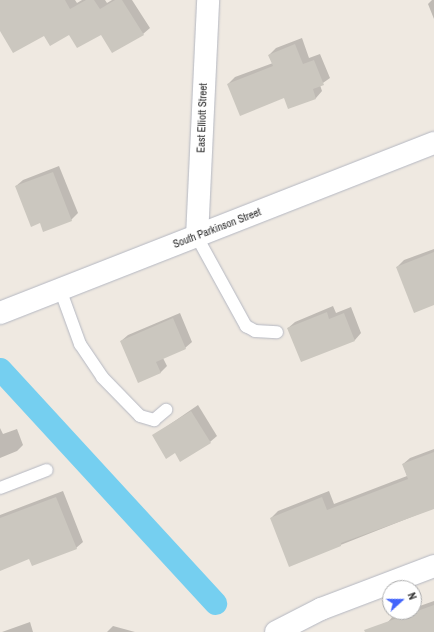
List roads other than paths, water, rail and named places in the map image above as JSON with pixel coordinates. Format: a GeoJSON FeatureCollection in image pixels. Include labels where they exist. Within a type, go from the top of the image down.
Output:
{"type":"FeatureCollection","features":[{"type":"Feature","properties":{"kind":"street","name":"East Elliott Street"},"geometry":{"type":"LineString","coordinates":[[197,237],[208,0]]}},
{"type":"Feature","properties":{"kind":"street","name":"South Parkinson Street"},"geometry":{"type":"LineString","coordinates":[[0,313],[434,143]]}},
{"type":"Feature","properties":{"kind":"street"},"geometry":{"type":"LineString","coordinates":[[276,632],[321,610],[434,566]]}},
{"type":"Feature","properties":{"kind":"lane"},"geometry":{"type":"LineString","coordinates":[[197,237],[246,326],[255,331],[277,332]]}},
{"type":"Feature","properties":{"kind":"lane"},"geometry":{"type":"LineString","coordinates":[[60,290],[80,344],[102,377],[140,416],[154,420],[166,410]]}},
{"type":"Feature","properties":{"kind":"lane"},"geometry":{"type":"LineString","coordinates":[[0,488],[47,470]]}},
{"type":"Feature","properties":{"kind":"waterway"},"geometry":{"type":"LineString","coordinates":[[0,369],[215,603]]}}]}
